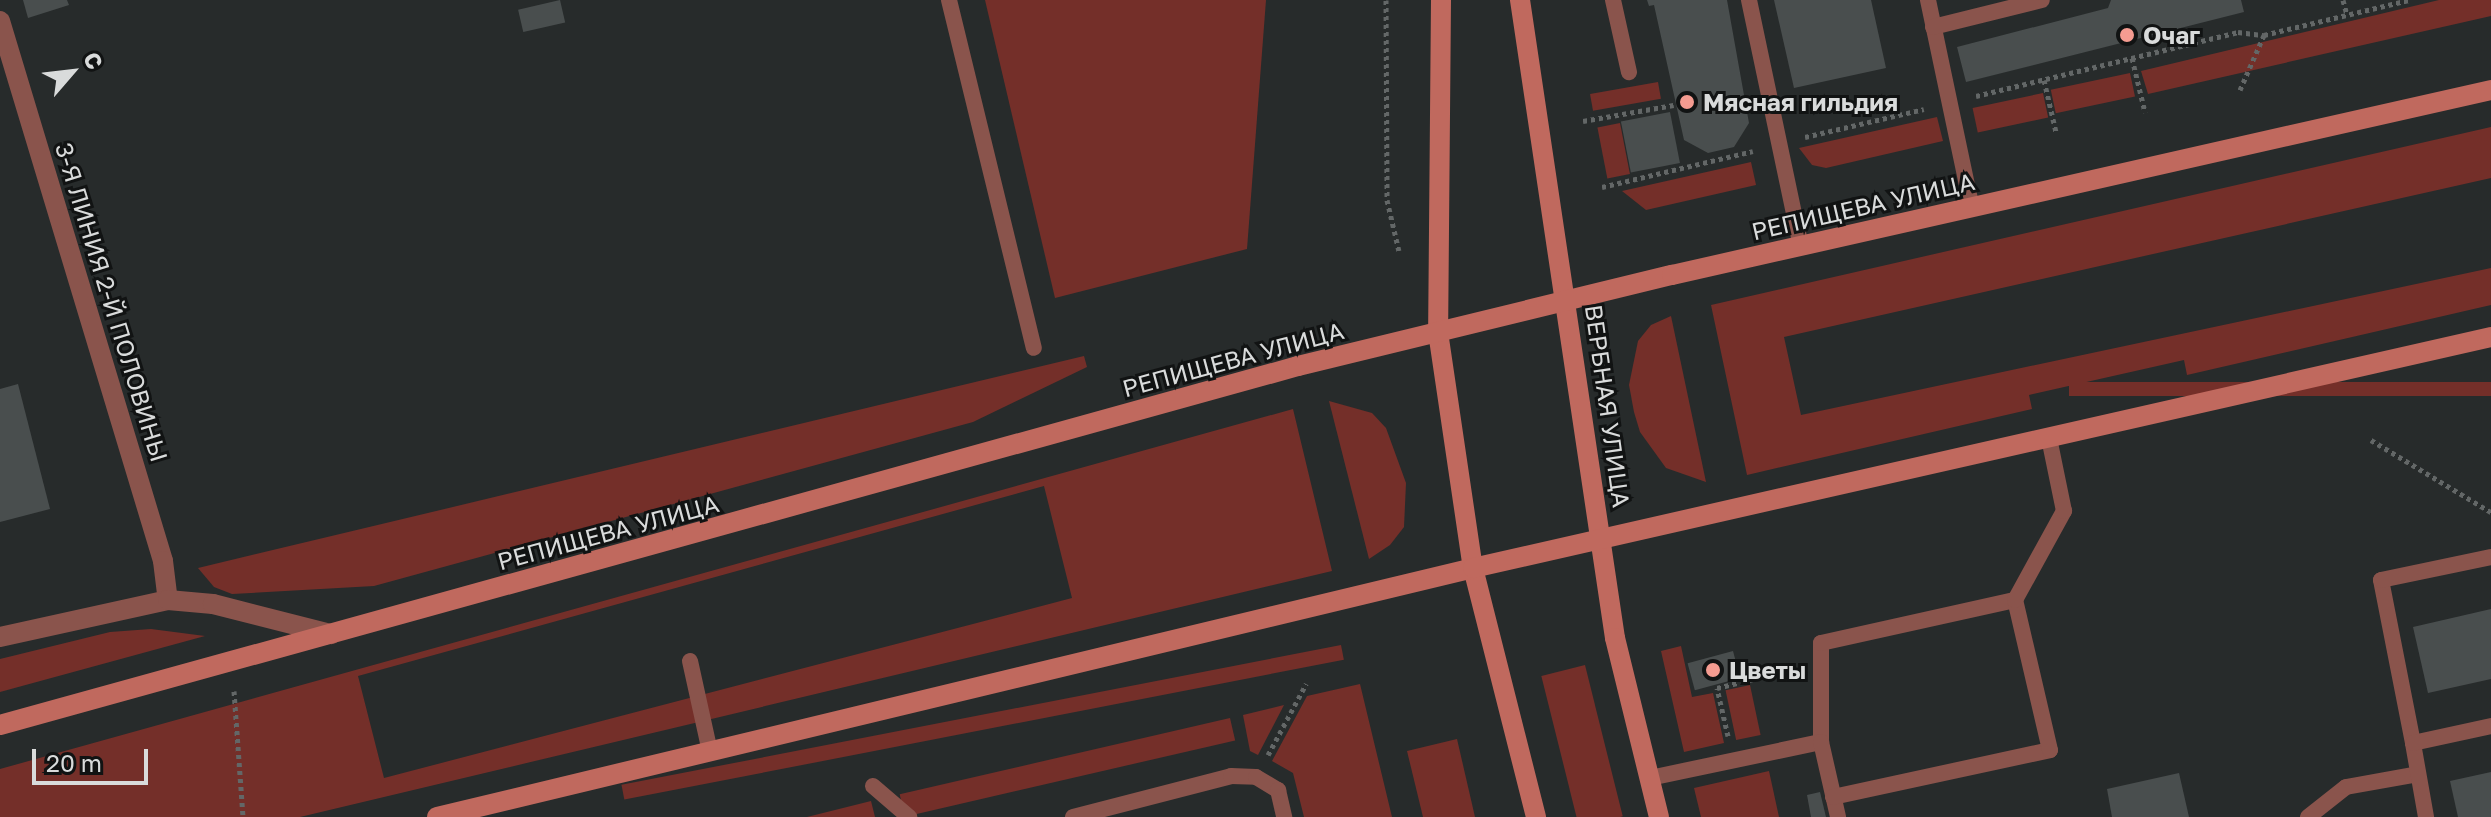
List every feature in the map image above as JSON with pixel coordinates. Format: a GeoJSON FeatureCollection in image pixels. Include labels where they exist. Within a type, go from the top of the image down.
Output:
{"type":"FeatureCollection","features":[{"type":"Feature","properties":{"kind":"main road"},"geometry":{"type":"LineString","coordinates":[[1441,0],[1438,332],[1473,568],[1536,817]]}},
{"type":"Feature","properties":{"kind":"main road","name":"ВЕРБНАЯ УЛИЦА"},"geometry":{"type":"LineString","coordinates":[[1520,0],[1615,638],[1659,817]]}},
{"type":"Feature","properties":{"kind":"main road","name":"РЕПИЩЕВА УЛИЦА"},"geometry":{"type":"LineString","coordinates":[[0,725],[1438,332],[2491,90]]}},
{"type":"Feature","properties":{"kind":"main road"},"geometry":{"type":"LineString","coordinates":[[437,817],[1473,568],[2491,337]]}},
{"type":"Feature","properties":{"kind":"street","name":"3-Я ЛИНИЯ 2-Й ПОЛОВИНЫ"},"geometry":{"type":"LineString","coordinates":[[0,25],[163,561],[168,600]]}},
{"type":"Feature","properties":{"kind":"street"},"geometry":{"type":"LineString","coordinates":[[0,637],[168,600],[213,604],[331,634]]}},
{"type":"Feature","properties":{"kind":"lane"},"geometry":{"type":"LineString","coordinates":[[949,0],[1034,348]]}},
{"type":"Feature","properties":{"kind":"lane"},"geometry":{"type":"LineString","coordinates":[[1613,0],[1629,72]]}},
{"type":"Feature","properties":{"kind":"lane"},"geometry":{"type":"LineString","coordinates":[[1749,0],[1801,247]]}},
{"type":"Feature","properties":{"kind":"lane"},"geometry":{"type":"LineString","coordinates":[[1928,0],[1972,208]]}},
{"type":"Feature","properties":{"kind":"lane"},"geometry":{"type":"LineString","coordinates":[[1933,27],[2042,0]]}},
{"type":"Feature","properties":{"kind":"lane"},"geometry":{"type":"LineString","coordinates":[[1833,797],[2050,750],[2015,600],[2064,511],[2049,438]]}},
{"type":"Feature","properties":{"kind":"lane"},"geometry":{"type":"LineString","coordinates":[[2426,817],[2381,580],[2491,557]]}},
{"type":"Feature","properties":{"kind":"lane"},"geometry":{"type":"LineString","coordinates":[[1838,817],[1821,742],[1821,643],[2015,600]]}},
{"type":"Feature","properties":{"kind":"lane"},"geometry":{"type":"LineString","coordinates":[[690,661],[710,752]]}},
{"type":"Feature","properties":{"kind":"lane"},"geometry":{"type":"LineString","coordinates":[[2413,743],[2491,726]]}},
{"type":"Feature","properties":{"kind":"lane"},"geometry":{"type":"LineString","coordinates":[[1650,778],[1821,742]]}},
{"type":"Feature","properties":{"kind":"lane"},"geometry":{"type":"LineString","coordinates":[[2308,817],[2346,787],[2418,774]]}},
{"type":"Feature","properties":{"kind":"lane"},"geometry":{"type":"LineString","coordinates":[[1073,817],[1231,776],[1256,777],[1278,790],[1284,817]]}},
{"type":"Feature","properties":{"kind":"lane"},"geometry":{"type":"LineString","coordinates":[[873,786],[909,817]]}},
{"type":"Feature","properties":{"kind":"path"},"geometry":{"type":"LineString","coordinates":[[1386,0],[1387,200],[1399,251]]}},
{"type":"Feature","properties":{"kind":"path"},"geometry":{"type":"LineString","coordinates":[[2343,0],[2347,15]]}},
{"type":"Feature","properties":{"kind":"path"},"geometry":{"type":"LineString","coordinates":[[1950,103],[2238,32],[2264,35],[2409,0]]}},
{"type":"Feature","properties":{"kind":"path"},"geometry":{"type":"LineString","coordinates":[[2240,90],[2264,35]]}},
{"type":"Feature","properties":{"kind":"path"},"geometry":{"type":"LineString","coordinates":[[2132,58],[2145,112]]}},
{"type":"Feature","properties":{"kind":"path"},"geometry":{"type":"LineString","coordinates":[[2044,80],[2056,132]]}},
{"type":"Feature","properties":{"kind":"path"},"geometry":{"type":"LineString","coordinates":[[1583,121],[1674,105]]}},
{"type":"Feature","properties":{"kind":"path"},"geometry":{"type":"LineString","coordinates":[[2371,440],[2491,512]]}},
{"type":"Feature","properties":{"kind":"path"},"geometry":{"type":"LineString","coordinates":[[232,662],[243,817]]}},
{"type":"Feature","properties":{"kind":"path"},"geometry":{"type":"LineString","coordinates":[[1734,760],[1717,688],[1761,677]]}},
{"type":"Feature","properties":{"kind":"path"},"geometry":{"type":"LineString","coordinates":[[1256,777],[1306,684]]}},
{"type":"Feature","properties":{"kind":"shaded area"},"geometry":{"type":"Polygon","coordinates":[[[985,0],[1266,0],[1247,249],[1055,298],[985,0]]]}},
{"type":"Feature","properties":{"kind":"shaded area"},"geometry":{"type":"Polygon","coordinates":[[[2439,0],[2491,0],[2491,16],[2148,94],[2141,71],[2439,0]]]}},
{"type":"Feature","properties":{"kind":"shaded area"},"geometry":{"type":"Polygon","coordinates":[[[2130,73],[2135,96],[2056,113],[2051,90],[2130,73]]]}},
{"type":"Feature","properties":{"kind":"shaded area"},"geometry":{"type":"Polygon","coordinates":[[[1658,82],[1661,99],[1593,111],[1590,94],[1658,82]]]}},
{"type":"Feature","properties":{"kind":"shaded area"},"geometry":{"type":"Polygon","coordinates":[[[2043,93],[2048,117],[1978,132],[1973,108],[2043,93]]]}},
{"type":"Feature","properties":{"kind":"shaded area"},"geometry":{"type":"Polygon","coordinates":[[[1937,117],[1943,141],[1826,168],[1812,165],[1799,148],[1937,117]]]}},
{"type":"Feature","properties":{"kind":"shaded area"},"geometry":{"type":"Polygon","coordinates":[[[1620,123],[1630,174],[1607,178],[1597,127],[1620,123]]]}},
{"type":"Feature","properties":{"kind":"shaded area"},"geometry":{"type":"Polygon","coordinates":[[[2491,127],[2491,178],[1784,337],[1801,415],[2491,268],[2491,305],[2187,375],[2184,360],[2029,395],[2032,409],[1747,475],[1711,305],[2491,127]]]}},
{"type":"Feature","properties":{"kind":"shaded area"},"geometry":{"type":"Polygon","coordinates":[[[1751,162],[1756,185],[1646,210],[1622,191],[1751,162]]]}},
{"type":"Feature","properties":{"kind":"shaded area"},"geometry":{"type":"Polygon","coordinates":[[[1671,316],[1706,482],[1666,468],[1640,432],[1634,412],[1629,385],[1638,341],[1651,325],[1671,316]]]}},
{"type":"Feature","properties":{"kind":"shaded area"},"geometry":{"type":"Polygon","coordinates":[[[1084,356],[1087,367],[973,422],[374,586],[232,594],[214,587],[198,568],[1084,356]]]}},
{"type":"Feature","properties":{"kind":"shaded area"},"geometry":{"type":"Polygon","coordinates":[[[2069,382],[2491,382],[2491,396],[2069,396],[2069,382]]]}},
{"type":"Feature","properties":{"kind":"shaded area"},"geometry":{"type":"Polygon","coordinates":[[[1329,401],[1372,413],[1386,428],[1406,483],[1404,527],[1390,545],[1369,559],[1329,401]]]}},
{"type":"Feature","properties":{"kind":"shaded area"},"geometry":{"type":"Polygon","coordinates":[[[1293,409],[1332,571],[300,817],[0,817],[0,769],[1293,409]],[[1044,486],[358,676],[384,778],[1072,598],[1044,486]]]}},
{"type":"Feature","properties":{"kind":"shaded area"},"geometry":{"type":"Polygon","coordinates":[[[151,629],[205,636],[0,692],[0,659],[110,632],[151,629]]]}},
{"type":"Feature","properties":{"kind":"shaded area"},"geometry":{"type":"Polygon","coordinates":[[[1341,645],[1344,660],[624,800],[621,785],[1341,645]]]}},
{"type":"Feature","properties":{"kind":"shaded area"},"geometry":{"type":"Polygon","coordinates":[[[1681,646],[1692,697],[1713,693],[1724,743],[1684,752],[1661,651],[1681,646]]]}},
{"type":"Feature","properties":{"kind":"shaded area"},"geometry":{"type":"Polygon","coordinates":[[[1585,665],[1623,816],[1577,817],[1541,676],[1585,665]]]}},
{"type":"Feature","properties":{"kind":"shaded area"},"geometry":{"type":"Polygon","coordinates":[[[1360,684],[1392,817],[1304,817],[1293,773],[1272,761],[1307,696],[1360,684]]]}},
{"type":"Feature","properties":{"kind":"shaded area"},"geometry":{"type":"Polygon","coordinates":[[[1750,685],[1761,735],[1736,740],[1726,690],[1750,685]]]}},
{"type":"Feature","properties":{"kind":"shaded area"},"geometry":{"type":"Polygon","coordinates":[[[1284,705],[1258,755],[1250,751],[1243,715],[1284,705]]]}},
{"type":"Feature","properties":{"kind":"shaded area"},"geometry":{"type":"Polygon","coordinates":[[[1230,718],[1235,740],[905,817],[900,794],[1230,718]]]}},
{"type":"Feature","properties":{"kind":"shaded area"},"geometry":{"type":"Polygon","coordinates":[[[1457,739],[1475,817],[1423,817],[1407,751],[1457,739]]]}},
{"type":"Feature","properties":{"kind":"shaded area"},"geometry":{"type":"Polygon","coordinates":[[[1769,771],[1779,817],[1701,817],[1694,788],[1769,771]]]}},
{"type":"Feature","properties":{"kind":"shaded area"},"geometry":{"type":"Polygon","coordinates":[[[871,801],[875,817],[807,817],[871,801]]]}},
{"type":"Feature","properties":{"kind":"building"},"geometry":{"type":"Polygon","coordinates":[[[23,0],[67,0],[69,5],[28,18],[23,0]]]}},
{"type":"Feature","properties":{"kind":"building"},"geometry":{"type":"Polygon","coordinates":[[[560,0],[565,22],[523,32],[518,10],[560,0]]]}},
{"type":"Feature","properties":{"kind":"building"},"geometry":{"type":"Polygon","coordinates":[[[1647,0],[1727,0],[1749,123],[1734,147],[1708,153],[1684,140],[1654,5],[1649,6],[1647,0]]]}},
{"type":"Feature","properties":{"kind":"building"},"geometry":{"type":"Polygon","coordinates":[[[1774,0],[1871,0],[1886,68],[1794,88],[1774,0]]]}},
{"type":"Feature","properties":{"kind":"building"},"geometry":{"type":"Polygon","coordinates":[[[2111,0],[2241,0],[2244,12],[1966,82],[1957,47],[2108,8],[2111,0]]]}},
{"type":"Feature","properties":{"kind":"building"},"geometry":{"type":"Polygon","coordinates":[[[1670,112],[1680,163],[1631,173],[1621,122],[1670,112]]]}},
{"type":"Feature","properties":{"kind":"building"},"geometry":{"type":"Polygon","coordinates":[[[18,384],[50,509],[0,522],[0,389],[18,384]]]}},
{"type":"Feature","properties":{"kind":"building"},"geometry":{"type":"Polygon","coordinates":[[[2491,609],[2491,679],[2428,693],[2413,627],[2491,609]]]}},
{"type":"Feature","properties":{"kind":"building","name":"Цветы"},"geometry":{"type":"Polygon","coordinates":[[[1733,651],[1740,678],[1695,690],[1688,663],[1733,651]]]}},
{"type":"Feature","properties":{"kind":"building"},"geometry":{"type":"Polygon","coordinates":[[[2491,772],[2491,817],[2458,817],[2450,781],[2491,772]]]}},
{"type":"Feature","properties":{"kind":"building"},"geometry":{"type":"Polygon","coordinates":[[[2179,773],[2189,817],[2112,817],[2107,789],[2179,773]]]}},
{"type":"Feature","properties":{"kind":"building"},"geometry":{"type":"Polygon","coordinates":[[[1820,792],[1826,817],[1811,817],[1807,795],[1820,792]]]}},
{"type":"Feature","properties":{"kind":"place","name":"Очаг"},"geometry":{"type":"Point","coordinates":[2127,35]}},
{"type":"Feature","properties":{"kind":"place","name":"Мясная гильдия"},"geometry":{"type":"Point","coordinates":[1687,102]}},
{"type":"Feature","properties":{"kind":"place","name":"Цветы"},"geometry":{"type":"Point","coordinates":[1713,670]}}]}
